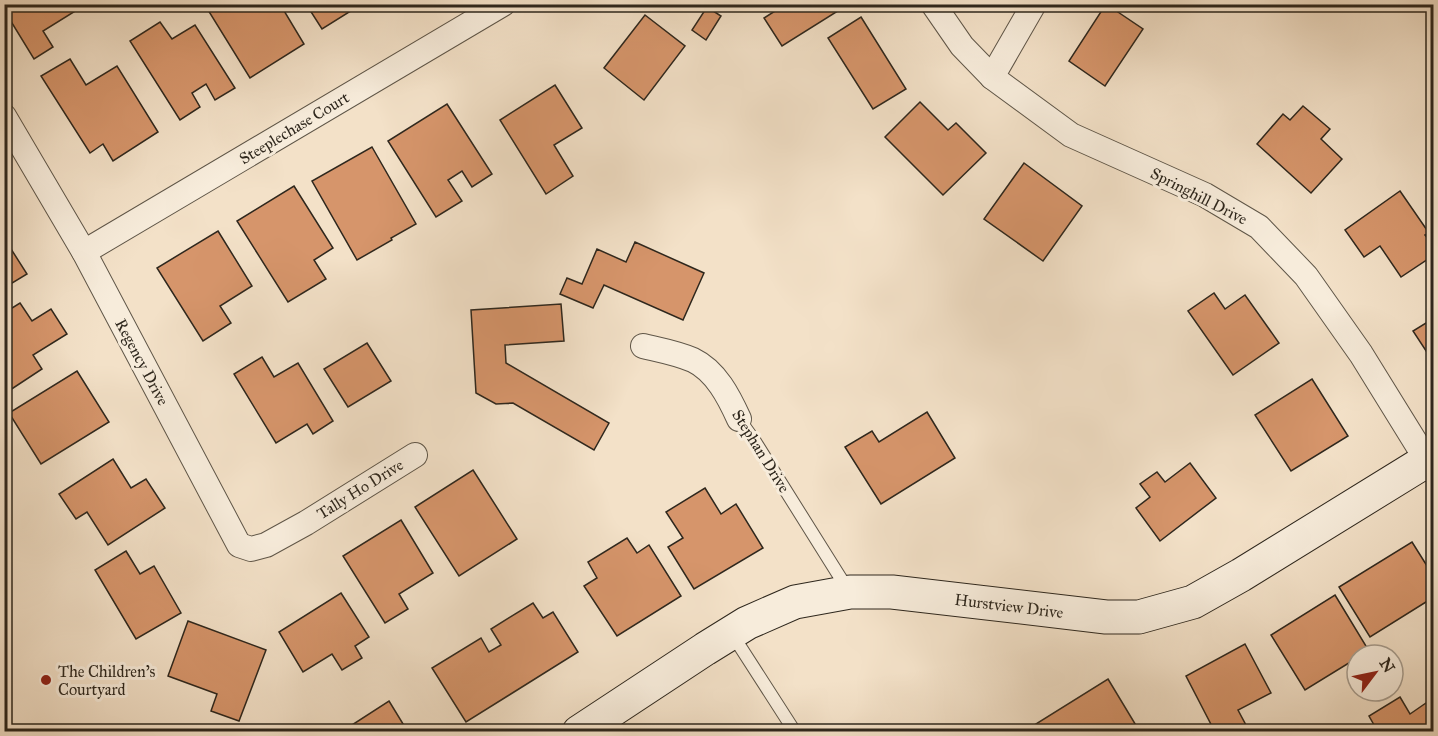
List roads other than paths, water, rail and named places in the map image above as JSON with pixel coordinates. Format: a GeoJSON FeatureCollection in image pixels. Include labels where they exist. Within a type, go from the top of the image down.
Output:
{"type":"FeatureCollection","features":[{"type":"Feature","properties":{"kind":"street","name":"Steeplechase Court"},"geometry":{"type":"LineString","coordinates":[[84,252],[503,4]]}},
{"type":"Feature","properties":{"kind":"street","name":"Springhill Drive"},"geometry":{"type":"LineString","coordinates":[[933,4],[962,46],[992,78],[1071,135],[1205,195],[1259,227],[1306,276],[1362,354],[1431,463]]}},
{"type":"Feature","properties":{"kind":"street"},"geometry":{"type":"LineString","coordinates":[[992,78],[1034,4]]}},
{"type":"Feature","properties":{"kind":"street","name":"Regency Drive"},"geometry":{"type":"LineString","coordinates":[[4,116],[84,252],[239,545],[251,549],[266,545],[306,523]]}},
{"type":"Feature","properties":{"kind":"street","name":"Stephan Drive"},"geometry":{"type":"LineString","coordinates":[[643,345],[695,361],[711,374],[728,395],[739,419]]}},
{"type":"Feature","properties":{"kind":"street","name":"Tally Ho Drive"},"geometry":{"type":"LineString","coordinates":[[306,523],[415,455]]}},
{"type":"Feature","properties":{"kind":"street","name":"Hurstview Drive"},"geometry":{"type":"LineString","coordinates":[[579,732],[747,623],[795,602],[850,592],[892,592],[1106,617],[1139,617],[1193,602],[1431,463]]}},
{"type":"Feature","properties":{"kind":"lane","name":"Stephan Drive"},"geometry":{"type":"LineString","coordinates":[[739,419],[850,592]]}},
{"type":"Feature","properties":{"kind":"lane"},"geometry":{"type":"LineString","coordinates":[[731,633],[795,732]]}},
{"type":"Feature","properties":{"kind":"place","name":"The Children's Courtyard"},"geometry":{"type":"Point","coordinates":[46,680]}}]}
